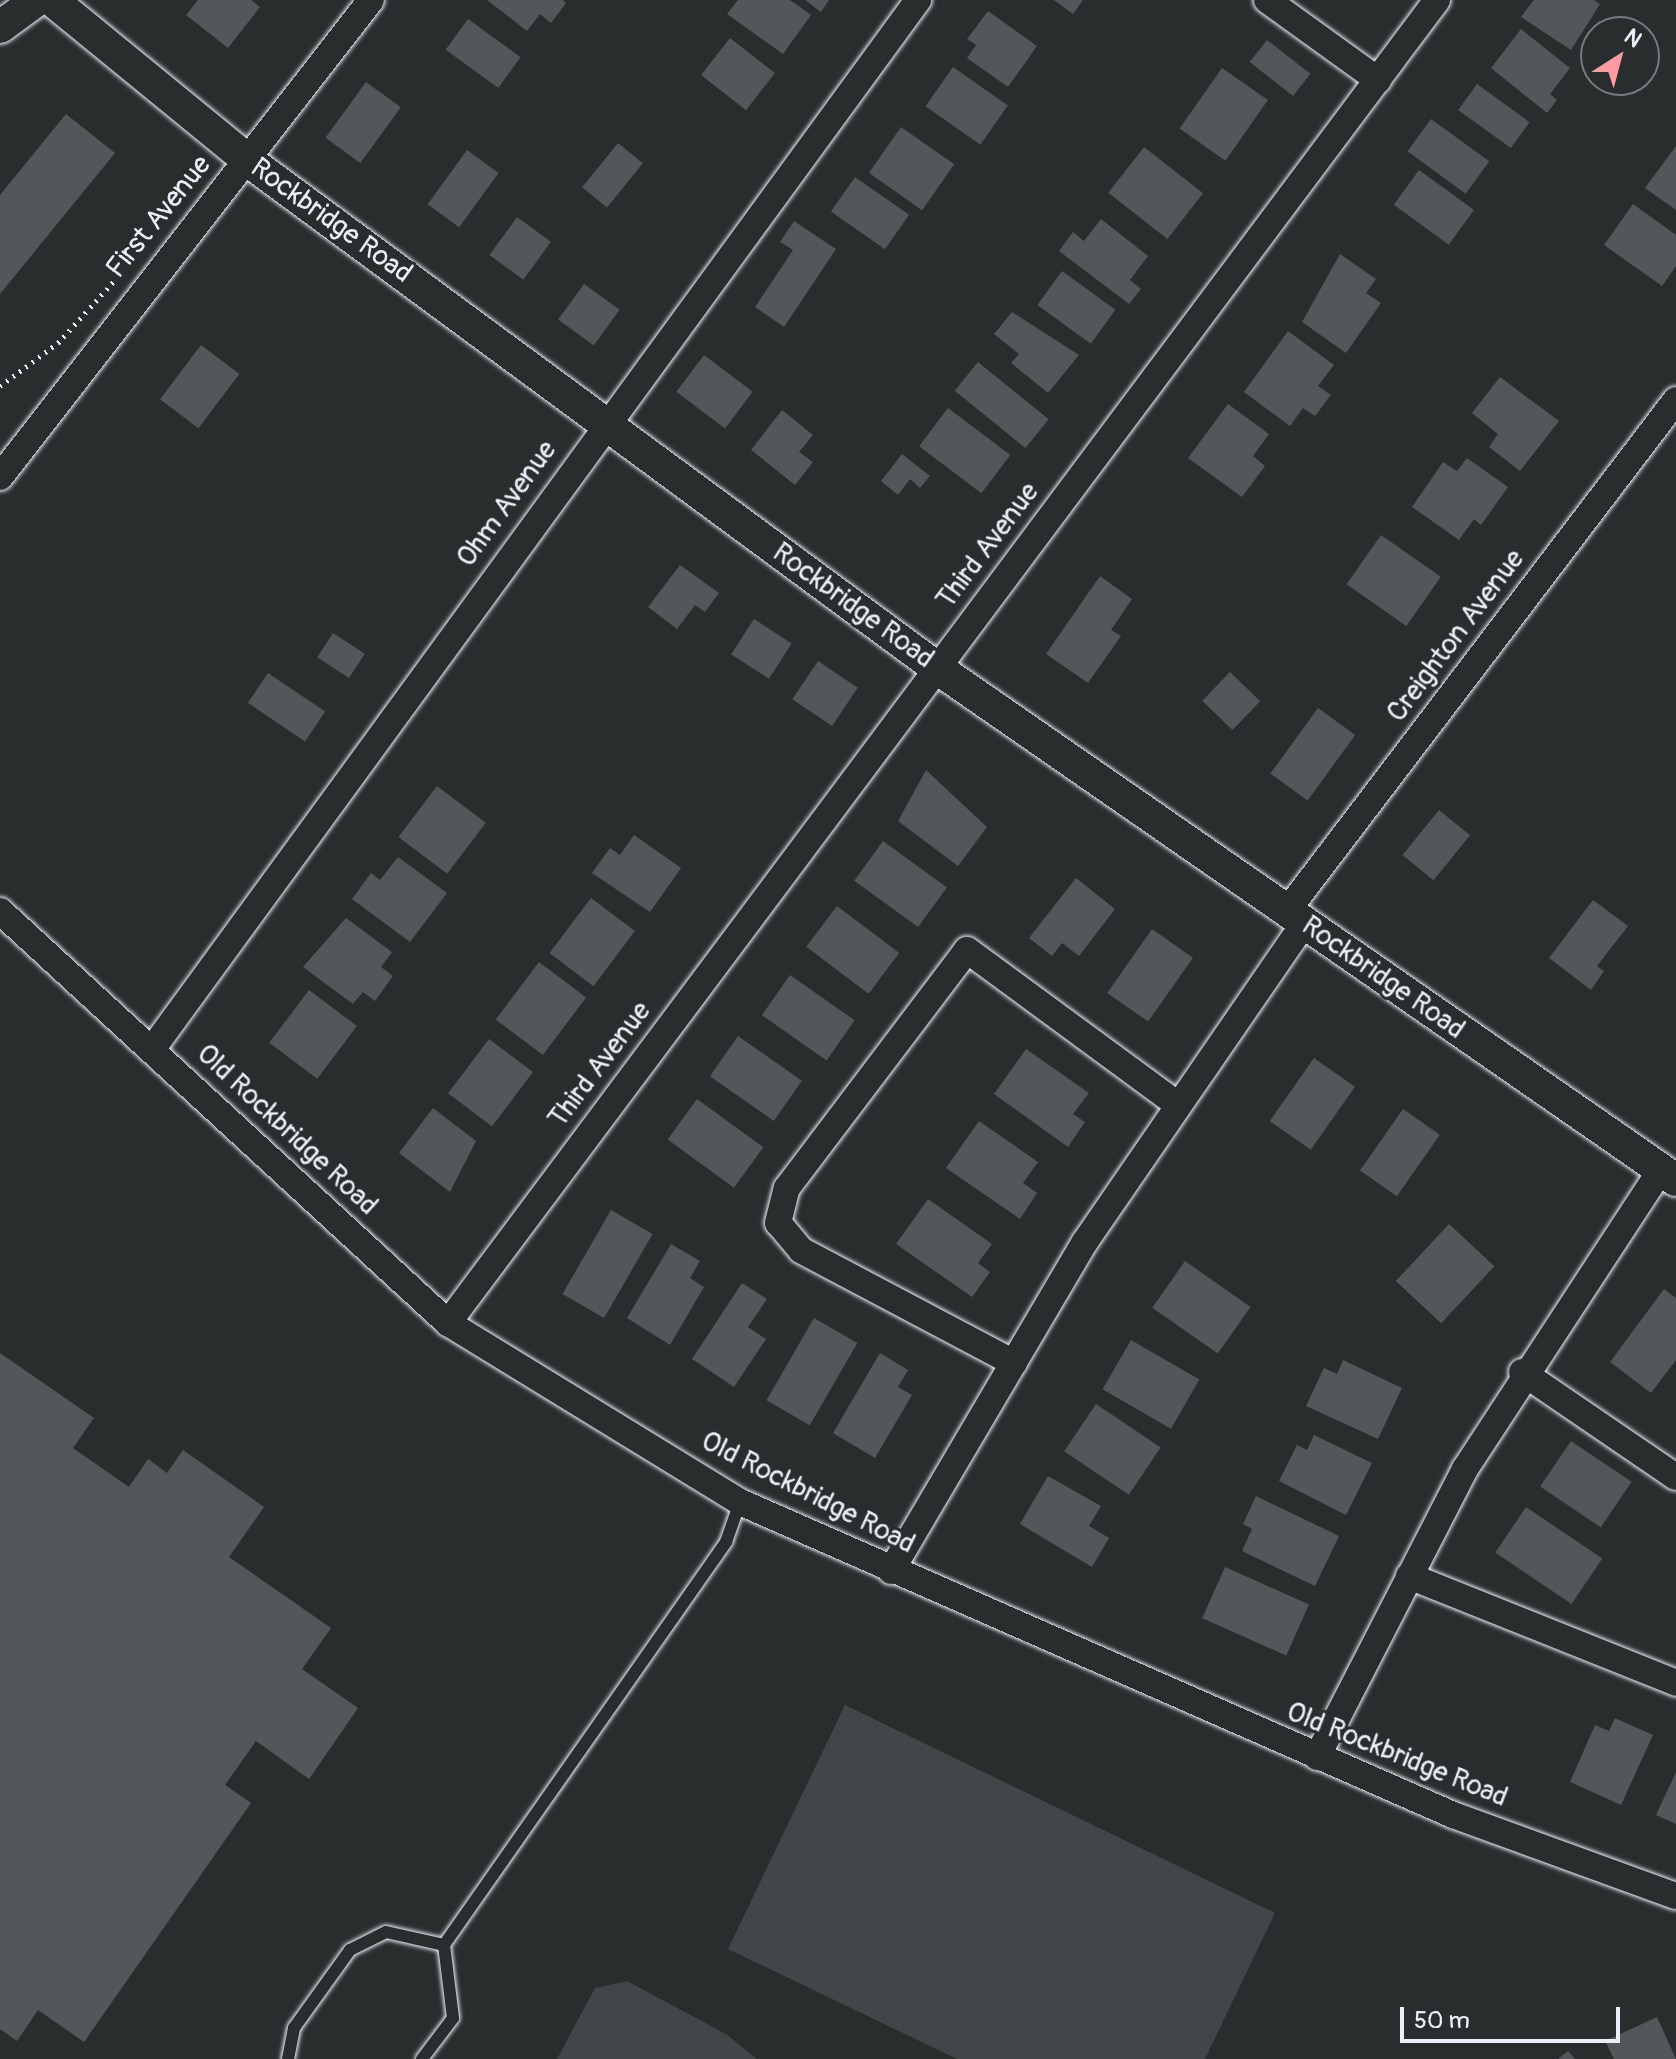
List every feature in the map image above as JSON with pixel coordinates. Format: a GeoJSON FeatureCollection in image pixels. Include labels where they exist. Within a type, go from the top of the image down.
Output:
{"type":"FeatureCollection","features":[{"type":"Feature","properties":{"kind":"street"},"geometry":{"type":"LineString","coordinates":[[0,27],[37,0]]}},
{"type":"Feature","properties":{"kind":"street","name":"Rockbridge Road"},"geometry":{"type":"LineString","coordinates":[[52,0],[96,44],[246,159],[937,668],[1668,1175]]}},
{"type":"Feature","properties":{"kind":"street","name":"First Avenue"},"geometry":{"type":"LineString","coordinates":[[0,477],[371,0]]}},
{"type":"Feature","properties":{"kind":"street","name":"Ohm Avenue"},"geometry":{"type":"LineString","coordinates":[[153,1048],[606,423],[918,0]]}},
{"type":"Feature","properties":{"kind":"street"},"geometry":{"type":"LineString","coordinates":[[1267,0],[1378,80]]}},
{"type":"Feature","properties":{"kind":"street","name":"Third Avenue"},"geometry":{"type":"LineString","coordinates":[[448,1323],[1437,0]]}},
{"type":"Feature","properties":{"kind":"street","name":"Creighton Avenue"},"geometry":{"type":"LineString","coordinates":[[891,1571],[1014,1363],[1296,917],[1676,400]]}},
{"type":"Feature","properties":{"kind":"street","name":"Old Rockbridge Road"},"geometry":{"type":"LineString","coordinates":[[0,911],[153,1048],[448,1323],[740,1502],[1317,1757],[1676,1896]]}},
{"type":"Feature","properties":{"kind":"street"},"geometry":{"type":"LineString","coordinates":[[1014,1363],[801,1250],[778,1223],[787,1188],[967,950],[1178,1105]]}},
{"type":"Feature","properties":{"kind":"street"},"geometry":{"type":"LineString","coordinates":[[1317,1757],[1409,1576],[1522,1372],[1668,1175]]}},
{"type":"Feature","properties":{"kind":"street"},"geometry":{"type":"LineString","coordinates":[[1522,1372],[1676,1477]]}},
{"type":"Feature","properties":{"kind":"street"},"geometry":{"type":"LineString","coordinates":[[1409,1576],[1676,1683]]}},
{"type":"Feature","properties":{"kind":"lane"},"geometry":{"type":"LineString","coordinates":[[422,2059],[453,2018],[444,1945],[726,1542],[740,1502]]}},
{"type":"Feature","properties":{"kind":"lane"},"geometry":{"type":"LineString","coordinates":[[288,2059],[294,2028],[350,1950],[386,1932],[444,1945]]}},
{"type":"Feature","properties":{"kind":"path"},"geometry":{"type":"LineString","coordinates":[[0,386],[58,343],[119,275]]}},
{"type":"Feature","properties":{"kind":"shaded area"},"geometry":{"type":"Polygon","coordinates":[[[845,1705],[1275,1913],[1205,2059],[957,2059],[728,1949],[845,1705]]]}},
{"type":"Feature","properties":{"kind":"shaded area"},"geometry":{"type":"Polygon","coordinates":[[[627,1981],[726,2034],[757,2059],[557,2059],[595,1988],[627,1981]]]}},
{"type":"Feature","properties":{"kind":"building"},"geometry":{"type":"Polygon","coordinates":[[[198,0],[251,0],[260,7],[228,48],[186,15],[198,0]]]}},
{"type":"Feature","properties":{"kind":"building"},"geometry":{"type":"Polygon","coordinates":[[[487,0],[563,0],[566,3],[551,23],[540,14],[527,31],[487,0]]]}},
{"type":"Feature","properties":{"kind":"building"},"geometry":{"type":"Polygon","coordinates":[[[738,0],[790,0],[811,15],[783,54],[727,14],[738,0]]]}},
{"type":"Feature","properties":{"kind":"building"},"geometry":{"type":"Polygon","coordinates":[[[805,0],[829,0],[821,12],[805,0]]]}},
{"type":"Feature","properties":{"kind":"building"},"geometry":{"type":"Polygon","coordinates":[[[1054,0],[1083,0],[1073,14],[1054,0]]]}},
{"type":"Feature","properties":{"kind":"building"},"geometry":{"type":"Polygon","coordinates":[[[1534,0],[1594,0],[1600,4],[1592,16],[1580,16],[1580,36],[1571,50],[1521,17],[1534,0]]]}},
{"type":"Feature","properties":{"kind":"building"},"geometry":{"type":"Polygon","coordinates":[[[988,11],[1037,46],[1008,87],[967,58],[976,45],[967,39],[988,11]]]}},
{"type":"Feature","properties":{"kind":"building"},"geometry":{"type":"Polygon","coordinates":[[[468,19],[521,57],[498,88],[446,50],[468,19]]]}},
{"type":"Feature","properties":{"kind":"building"},"geometry":{"type":"Polygon","coordinates":[[[1521,29],[1570,68],[1550,94],[1557,100],[1547,113],[1491,68],[1521,29]]]}},
{"type":"Feature","properties":{"kind":"building"},"geometry":{"type":"Polygon","coordinates":[[[730,38],[775,73],[746,110],[701,75],[730,38]]]}},
{"type":"Feature","properties":{"kind":"building"},"geometry":{"type":"Polygon","coordinates":[[[1267,40],[1310,74],[1293,96],[1250,62],[1267,40]]]}},
{"type":"Feature","properties":{"kind":"building"},"geometry":{"type":"Polygon","coordinates":[[[953,67],[1008,105],[980,145],[925,106],[953,67]]]}},
{"type":"Feature","properties":{"kind":"building"},"geometry":{"type":"Polygon","coordinates":[[[1222,68],[1268,100],[1225,161],[1180,129],[1222,68]]]}},
{"type":"Feature","properties":{"kind":"building"},"geometry":{"type":"Polygon","coordinates":[[[366,82],[401,107],[360,163],[325,138],[366,82]]]}},
{"type":"Feature","properties":{"kind":"building"},"geometry":{"type":"Polygon","coordinates":[[[1477,84],[1530,122],[1511,148],[1458,110],[1477,84]]]}},
{"type":"Feature","properties":{"kind":"building"},"geometry":{"type":"Polygon","coordinates":[[[66,114],[115,153],[0,294],[0,195],[66,114]]]}},
{"type":"Feature","properties":{"kind":"building"},"geometry":{"type":"Polygon","coordinates":[[[1431,119],[1489,161],[1466,194],[1407,151],[1431,119]]]}},
{"type":"Feature","properties":{"kind":"building"},"geometry":{"type":"Polygon","coordinates":[[[901,127],[954,164],[922,210],[869,173],[901,127]]]}},
{"type":"Feature","properties":{"kind":"building"},"geometry":{"type":"Polygon","coordinates":[[[618,143],[643,163],[607,207],[582,187],[618,143]]]}},
{"type":"Feature","properties":{"kind":"building"},"geometry":{"type":"Polygon","coordinates":[[[1676,146],[1676,210],[1645,188],[1676,146]]]}},
{"type":"Feature","properties":{"kind":"building"},"geometry":{"type":"Polygon","coordinates":[[[1144,147],[1203,193],[1167,239],[1108,193],[1144,147]]]}},
{"type":"Feature","properties":{"kind":"building"},"geometry":{"type":"Polygon","coordinates":[[[467,150],[499,173],[459,227],[428,204],[467,150]]]}},
{"type":"Feature","properties":{"kind":"building"},"geometry":{"type":"Polygon","coordinates":[[[1419,170],[1474,210],[1449,245],[1394,205],[1419,170]]]}},
{"type":"Feature","properties":{"kind":"building"},"geometry":{"type":"Polygon","coordinates":[[[855,177],[909,215],[885,249],[831,211],[855,177]]]}},
{"type":"Feature","properties":{"kind":"building"},"geometry":{"type":"Polygon","coordinates":[[[1633,204],[1676,235],[1676,266],[1662,286],[1604,245],[1633,204]]]}},
{"type":"Feature","properties":{"kind":"building"},"geometry":{"type":"Polygon","coordinates":[[[517,217],[551,242],[523,280],[489,255],[517,217]]]}},
{"type":"Feature","properties":{"kind":"building"},"geometry":{"type":"Polygon","coordinates":[[[1101,219],[1148,256],[1130,280],[1141,289],[1129,304],[1059,251],[1073,232],[1084,241],[1101,219]]]}},
{"type":"Feature","properties":{"kind":"building"},"geometry":{"type":"Polygon","coordinates":[[[794,221],[836,249],[784,327],[755,307],[793,250],[780,242],[794,221]]]}},
{"type":"Feature","properties":{"kind":"building"},"geometry":{"type":"Polygon","coordinates":[[[1340,254],[1376,279],[1366,293],[1381,303],[1346,353],[1302,322],[1340,254]]]}},
{"type":"Feature","properties":{"kind":"building"},"geometry":{"type":"Polygon","coordinates":[[[1062,271],[1115,310],[1091,344],[1037,305],[1062,271]]]}},
{"type":"Feature","properties":{"kind":"building"},"geometry":{"type":"Polygon","coordinates":[[[584,284],[620,310],[594,345],[558,320],[584,284]]]}},
{"type":"Feature","properties":{"kind":"building"},"geometry":{"type":"Polygon","coordinates":[[[1012,312],[1079,355],[1048,393],[1011,363],[1019,354],[994,334],[1012,312]]]}},
{"type":"Feature","properties":{"kind":"building"},"geometry":{"type":"Polygon","coordinates":[[[1288,331],[1334,365],[1318,386],[1331,395],[1315,416],[1303,408],[1290,426],[1244,392],[1288,331]]]}},
{"type":"Feature","properties":{"kind":"building"},"geometry":{"type":"Polygon","coordinates":[[[201,345],[239,374],[198,428],[160,399],[201,345]]]}},
{"type":"Feature","properties":{"kind":"building"},"geometry":{"type":"Polygon","coordinates":[[[704,355],[753,392],[725,428],[676,392],[704,355]]]}},
{"type":"Feature","properties":{"kind":"building"},"geometry":{"type":"Polygon","coordinates":[[[978,362],[1049,419],[1025,448],[955,391],[978,362]]]}},
{"type":"Feature","properties":{"kind":"building"},"geometry":{"type":"Polygon","coordinates":[[[1500,377],[1559,421],[1520,471],[1489,447],[1498,434],[1472,413],[1500,377]]]}},
{"type":"Feature","properties":{"kind":"building"},"geometry":{"type":"Polygon","coordinates":[[[1228,404],[1269,434],[1253,456],[1265,466],[1242,497],[1188,458],[1228,404]]]}},
{"type":"Feature","properties":{"kind":"building"},"geometry":{"type":"Polygon","coordinates":[[[948,408],[1010,455],[981,493],[919,446],[948,408]]]}},
{"type":"Feature","properties":{"kind":"building"},"geometry":{"type":"Polygon","coordinates":[[[782,410],[813,435],[799,452],[813,462],[795,485],[751,450],[782,410]]]}},
{"type":"Feature","properties":{"kind":"building"},"geometry":{"type":"Polygon","coordinates":[[[902,454],[930,476],[920,488],[910,479],[898,495],[881,481],[902,454]]]}},
{"type":"Feature","properties":{"kind":"building"},"geometry":{"type":"Polygon","coordinates":[[[1467,458],[1508,487],[1481,525],[1474,519],[1459,540],[1412,507],[1443,462],[1457,471],[1467,458]]]}},
{"type":"Feature","properties":{"kind":"building"},"geometry":{"type":"Polygon","coordinates":[[[1381,535],[1441,577],[1406,626],[1347,584],[1381,535]]]}},
{"type":"Feature","properties":{"kind":"building"},"geometry":{"type":"Polygon","coordinates":[[[680,565],[719,593],[705,612],[695,605],[677,629],[648,607],[680,565]]]}},
{"type":"Feature","properties":{"kind":"building"},"geometry":{"type":"Polygon","coordinates":[[[1100,576],[1132,599],[1111,630],[1121,636],[1088,683],[1046,654],[1100,576]]]}},
{"type":"Feature","properties":{"kind":"building"},"geometry":{"type":"Polygon","coordinates":[[[754,619],[792,644],[769,679],[731,654],[754,619]]]}},
{"type":"Feature","properties":{"kind":"building"},"geometry":{"type":"Polygon","coordinates":[[[333,633],[365,654],[349,678],[317,657],[333,633]]]}},
{"type":"Feature","properties":{"kind":"building"},"geometry":{"type":"Polygon","coordinates":[[[818,661],[858,688],[832,726],[792,699],[818,661]]]}},
{"type":"Feature","properties":{"kind":"building"},"geometry":{"type":"Polygon","coordinates":[[[1230,672],[1260,701],[1232,730],[1202,701],[1230,672]]]}},
{"type":"Feature","properties":{"kind":"building"},"geometry":{"type":"Polygon","coordinates":[[[268,673],[325,712],[305,741],[248,703],[268,673]]]}},
{"type":"Feature","properties":{"kind":"building"},"geometry":{"type":"Polygon","coordinates":[[[1318,708],[1355,735],[1308,801],[1270,774],[1318,708]]]}},
{"type":"Feature","properties":{"kind":"building"},"geometry":{"type":"Polygon","coordinates":[[[926,770],[987,827],[958,866],[898,821],[926,770]]]}},
{"type":"Feature","properties":{"kind":"building"},"geometry":{"type":"Polygon","coordinates":[[[437,786],[486,823],[447,874],[398,837],[437,786]]]}},
{"type":"Feature","properties":{"kind":"building"},"geometry":{"type":"Polygon","coordinates":[[[1439,810],[1470,835],[1434,880],[1402,855],[1439,810]]]}},
{"type":"Feature","properties":{"kind":"building"},"geometry":{"type":"Polygon","coordinates":[[[634,835],[681,868],[650,912],[592,873],[610,848],[620,855],[634,835]]]}},
{"type":"Feature","properties":{"kind":"building"},"geometry":{"type":"Polygon","coordinates":[[[883,841],[947,887],[918,927],[854,881],[883,841]]]}},
{"type":"Feature","properties":{"kind":"building"},"geometry":{"type":"Polygon","coordinates":[[[398,857],[447,893],[410,942],[352,899],[371,873],[380,880],[398,857]]]}},
{"type":"Feature","properties":{"kind":"building"},"geometry":{"type":"Polygon","coordinates":[[[1076,878],[1115,909],[1079,956],[1062,943],[1052,956],[1029,938],[1076,878]]]}},
{"type":"Feature","properties":{"kind":"building"},"geometry":{"type":"Polygon","coordinates":[[[591,898],[635,931],[593,986],[549,953],[591,898]]]}},
{"type":"Feature","properties":{"kind":"building"},"geometry":{"type":"Polygon","coordinates":[[[1593,900],[1628,926],[1597,966],[1604,971],[1591,990],[1549,958],[1593,900]]]}},
{"type":"Feature","properties":{"kind":"building"},"geometry":{"type":"Polygon","coordinates":[[[837,906],[899,953],[869,994],[806,947],[837,906]]]}},
{"type":"Feature","properties":{"kind":"building"},"geometry":{"type":"Polygon","coordinates":[[[346,918],[392,952],[381,967],[393,976],[375,1001],[363,992],[353,1004],[303,967],[346,918]]]}},
{"type":"Feature","properties":{"kind":"building"},"geometry":{"type":"Polygon","coordinates":[[[1152,929],[1193,958],[1148,1022],[1107,993],[1152,929]]]}},
{"type":"Feature","properties":{"kind":"building"},"geometry":{"type":"Polygon","coordinates":[[[539,962],[586,998],[543,1055],[496,1020],[539,962]]]}},
{"type":"Feature","properties":{"kind":"building"},"geometry":{"type":"Polygon","coordinates":[[[790,975],[855,1020],[827,1060],[762,1015],[790,975]]]}},
{"type":"Feature","properties":{"kind":"building"},"geometry":{"type":"Polygon","coordinates":[[[309,990],[357,1026],[317,1079],[269,1043],[309,990]]]}},
{"type":"Feature","properties":{"kind":"building"},"geometry":{"type":"Polygon","coordinates":[[[738,1036],[802,1081],[774,1121],[710,1076],[738,1036]]]}},
{"type":"Feature","properties":{"kind":"building"},"geometry":{"type":"Polygon","coordinates":[[[489,1039],[533,1072],[492,1126],[448,1093],[489,1039]]]}},
{"type":"Feature","properties":{"kind":"building"},"geometry":{"type":"Polygon","coordinates":[[[1026,1049],[1089,1093],[1073,1114],[1085,1122],[1068,1147],[994,1094],[1026,1049]]]}},
{"type":"Feature","properties":{"kind":"building"},"geometry":{"type":"Polygon","coordinates":[[[1314,1058],[1355,1087],[1311,1150],[1270,1121],[1314,1058]]]}},
{"type":"Feature","properties":{"kind":"building"},"geometry":{"type":"Polygon","coordinates":[[[697,1099],[763,1147],[734,1188],[668,1139],[697,1099]]]}},
{"type":"Feature","properties":{"kind":"building"},"geometry":{"type":"Polygon","coordinates":[[[433,1108],[476,1141],[450,1192],[399,1153],[433,1108]]]}},
{"type":"Feature","properties":{"kind":"building"},"geometry":{"type":"Polygon","coordinates":[[[1403,1109],[1440,1135],[1397,1196],[1360,1170],[1403,1109]]]}},
{"type":"Feature","properties":{"kind":"building"},"geometry":{"type":"Polygon","coordinates":[[[979,1121],[1038,1162],[1023,1183],[1037,1193],[1020,1219],[946,1168],[979,1121]]]}},
{"type":"Feature","properties":{"kind":"building"},"geometry":{"type":"Polygon","coordinates":[[[928,1199],[992,1244],[978,1263],[990,1272],[972,1297],[896,1244],[928,1199]]]}},
{"type":"Feature","properties":{"kind":"building"},"geometry":{"type":"Polygon","coordinates":[[[611,1210],[653,1234],[604,1318],[562,1294],[611,1210]]]}},
{"type":"Feature","properties":{"kind":"building"},"geometry":{"type":"Polygon","coordinates":[[[1449,1224],[1494,1266],[1441,1323],[1396,1281],[1449,1224]]]}},
{"type":"Feature","properties":{"kind":"building"},"geometry":{"type":"Polygon","coordinates":[[[671,1244],[700,1261],[690,1278],[704,1287],[670,1345],[627,1318],[671,1244]]]}},
{"type":"Feature","properties":{"kind":"building"},"geometry":{"type":"Polygon","coordinates":[[[1185,1261],[1251,1307],[1218,1354],[1152,1308],[1185,1261]]]}},
{"type":"Feature","properties":{"kind":"building"},"geometry":{"type":"Polygon","coordinates":[[[742,1283],[767,1299],[748,1327],[766,1339],[734,1387],[692,1359],[742,1283]]]}},
{"type":"Feature","properties":{"kind":"building"},"geometry":{"type":"Polygon","coordinates":[[[1664,1289],[1676,1298],[1676,1360],[1651,1393],[1610,1362],[1664,1289]]]}},
{"type":"Feature","properties":{"kind":"building"},"geometry":{"type":"Polygon","coordinates":[[[814,1318],[857,1343],[810,1425],[766,1400],[814,1318]]]}},
{"type":"Feature","properties":{"kind":"building"},"geometry":{"type":"Polygon","coordinates":[[[1131,1340],[1199,1380],[1171,1429],[1102,1389],[1131,1340]]]}},
{"type":"Feature","properties":{"kind":"building"},"geometry":{"type":"Polygon","coordinates":[[[0,1353],[94,1418],[73,1448],[129,1487],[148,1459],[167,1473],[183,1450],[264,1507],[229,1557],[331,1628],[302,1669],[358,1708],[309,1779],[256,1741],[225,1785],[251,1803],[84,2042],[38,2010],[17,2041],[0,2029],[0,1353]]]}},
{"type":"Feature","properties":{"kind":"building"},"geometry":{"type":"Polygon","coordinates":[[[880,1353],[908,1370],[898,1387],[912,1395],[875,1458],[833,1433],[880,1353]]]}},
{"type":"Feature","properties":{"kind":"building"},"geometry":{"type":"Polygon","coordinates":[[[1343,1360],[1402,1388],[1378,1439],[1306,1406],[1324,1368],[1337,1374],[1343,1360]]]}},
{"type":"Feature","properties":{"kind":"building"},"geometry":{"type":"Polygon","coordinates":[[[1096,1404],[1161,1448],[1129,1495],[1064,1451],[1096,1404]]]}},
{"type":"Feature","properties":{"kind":"building"},"geometry":{"type":"Polygon","coordinates":[[[1314,1435],[1372,1463],[1346,1515],[1279,1481],[1297,1445],[1307,1450],[1314,1435]]]}},
{"type":"Feature","properties":{"kind":"building"},"geometry":{"type":"Polygon","coordinates":[[[1571,1441],[1632,1482],[1601,1527],[1540,1487],[1571,1441]]]}},
{"type":"Feature","properties":{"kind":"building"},"geometry":{"type":"Polygon","coordinates":[[[1048,1476],[1101,1506],[1089,1526],[1109,1538],[1092,1567],[1020,1524],[1048,1476]]]}},
{"type":"Feature","properties":{"kind":"building"},"geometry":{"type":"Polygon","coordinates":[[[1256,1496],[1339,1536],[1315,1586],[1242,1551],[1252,1529],[1243,1524],[1256,1496]]]}},
{"type":"Feature","properties":{"kind":"building"},"geometry":{"type":"Polygon","coordinates":[[[1526,1507],[1602,1558],[1572,1604],[1495,1553],[1526,1507]]]}},
{"type":"Feature","properties":{"kind":"building"},"geometry":{"type":"Polygon","coordinates":[[[1225,1567],[1309,1604],[1286,1656],[1202,1618],[1225,1567]]]}},
{"type":"Feature","properties":{"kind":"building"},"geometry":{"type":"Polygon","coordinates":[[[1615,1718],[1653,1735],[1621,1805],[1570,1782],[1595,1725],[1609,1731],[1615,1718]]]}},
{"type":"Feature","properties":{"kind":"building"},"geometry":{"type":"Polygon","coordinates":[[[1676,1772],[1676,1824],[1656,1815],[1676,1772]]]}},
{"type":"Feature","properties":{"kind":"building"},"geometry":{"type":"Polygon","coordinates":[[[1657,2017],[1676,2059],[1614,2059],[1605,2041],[1657,2017]]]}},
{"type":"Feature","properties":{"kind":"building"},"geometry":{"type":"Polygon","coordinates":[[[1568,2051],[1575,2059],[1558,2059],[1568,2051]]]}}]}
